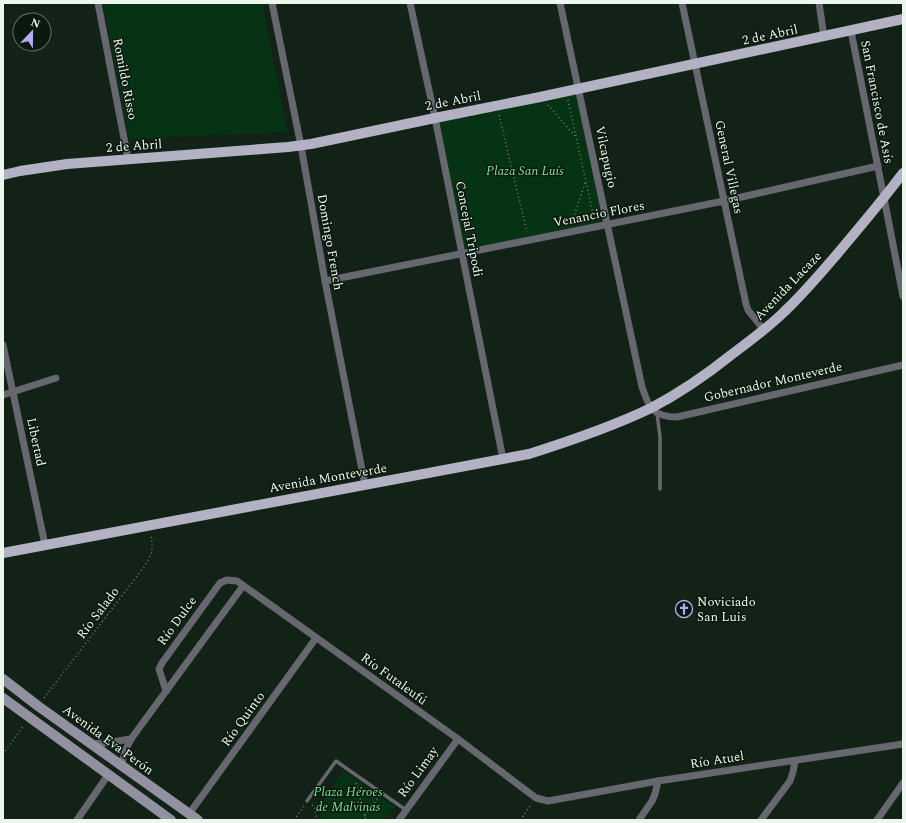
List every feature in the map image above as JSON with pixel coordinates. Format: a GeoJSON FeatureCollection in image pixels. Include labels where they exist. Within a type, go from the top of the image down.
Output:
{"type":"FeatureCollection","features":[{"type":"Feature","properties":{"kind":"main road","name":"2 de Abril"},"geometry":{"type":"LineString","coordinates":[[3,175],[67,164],[301,146],[579,89],[903,19]]}},
{"type":"Feature","properties":{"kind":"main road","name":"Avenida Lacaze"},"geometry":{"type":"LineString","coordinates":[[654,411],[705,375],[785,312],[884,198],[903,173]]}},
{"type":"Feature","properties":{"kind":"main road","name":"Avenida Monteverde"},"geometry":{"type":"LineString","coordinates":[[3,553],[150,524],[529,454],[654,411]]}},
{"type":"Feature","properties":{"kind":"main road","name":"Avenida Eva Perón"},"geometry":{"type":"LineString","coordinates":[[3,679],[38,706],[198,820]]}},
{"type":"Feature","properties":{"kind":"main road"},"geometry":{"type":"LineString","coordinates":[[3,698],[171,820]]}},
{"type":"Feature","properties":{"kind":"main road"},"geometry":{"type":"LineString","coordinates":[[29,717],[38,706]]}},
{"type":"Feature","properties":{"kind":"main road"},"geometry":{"type":"LineString","coordinates":[[144,801],[152,788]]}},
{"type":"Feature","properties":{"kind":"street","name":"Romildo Risso"},"geometry":{"type":"LineString","coordinates":[[98,3],[128,159]]}},
{"type":"Feature","properties":{"kind":"street","name":"Domingo French"},"geometry":{"type":"LineString","coordinates":[[272,3],[301,146],[325,281],[365,485]]}},
{"type":"Feature","properties":{"kind":"street","name":"Concejal Tripodi"},"geometry":{"type":"LineString","coordinates":[[410,3],[435,118],[503,459]]}},
{"type":"Feature","properties":{"kind":"street","name":"Vilcapugio"},"geometry":{"type":"LineString","coordinates":[[560,3],[642,387],[645,397],[654,411]]}},
{"type":"Feature","properties":{"kind":"street","name":"General Villegas"},"geometry":{"type":"LineString","coordinates":[[682,3],[746,304],[748,310],[764,330]]}},
{"type":"Feature","properties":{"kind":"street"},"geometry":{"type":"LineString","coordinates":[[819,3],[824,37]]}},
{"type":"Feature","properties":{"kind":"street","name":"San Francisco de Asís"},"geometry":{"type":"LineString","coordinates":[[851,31],[903,296]]}},
{"type":"Feature","properties":{"kind":"street","name":"Venancio Flores"},"geometry":{"type":"LineString","coordinates":[[325,281],[724,201],[878,166]]}},
{"type":"Feature","properties":{"kind":"street","name":"Libertad"},"geometry":{"type":"LineString","coordinates":[[3,344],[45,545]]}},
{"type":"Feature","properties":{"kind":"street","name":"Gobernador Monteverde"},"geometry":{"type":"LineString","coordinates":[[654,411],[665,417],[677,417],[903,365]]}},
{"type":"Feature","properties":{"kind":"street"},"geometry":{"type":"LineString","coordinates":[[3,395],[56,378]]}},
{"type":"Feature","properties":{"kind":"street","name":"Río Dulce"},"geometry":{"type":"LineString","coordinates":[[166,691],[159,669],[162,663],[220,582],[227,580],[237,581]]}},
{"type":"Feature","properties":{"kind":"street","name":"Río Futaleufú"},"geometry":{"type":"LineString","coordinates":[[237,581],[458,739],[536,798]]}},
{"type":"Feature","properties":{"kind":"street"},"geometry":{"type":"LineString","coordinates":[[122,765],[123,756],[132,739],[243,586]]}},
{"type":"Feature","properties":{"kind":"street","name":"Río Quinto"},"geometry":{"type":"LineString","coordinates":[[189,814],[316,638]]}},
{"type":"Feature","properties":{"kind":"street"},"geometry":{"type":"LineString","coordinates":[[92,744],[132,739]]}},
{"type":"Feature","properties":{"kind":"street","name":"Río Limay"},"geometry":{"type":"LineString","coordinates":[[399,820],[458,739]]}},
{"type":"Feature","properties":{"kind":"street","name":"Río Atuel"},"geometry":{"type":"LineString","coordinates":[[536,798],[548,801],[658,781],[903,744]]}},
{"type":"Feature","properties":{"kind":"street"},"geometry":{"type":"LineString","coordinates":[[761,820],[790,781],[795,760]]}},
{"type":"Feature","properties":{"kind":"street"},"geometry":{"type":"LineString","coordinates":[[77,820],[108,775]]}},
{"type":"Feature","properties":{"kind":"street"},"geometry":{"type":"LineString","coordinates":[[639,820],[652,801],[658,781]]}},
{"type":"Feature","properties":{"kind":"street"},"geometry":{"type":"LineString","coordinates":[[877,820],[903,783]]}},
{"type":"Feature","properties":{"kind":"lane"},"geometry":{"type":"LineString","coordinates":[[654,411],[660,437],[660,489]]}},
{"type":"Feature","properties":{"kind":"lane"},"geometry":{"type":"LineString","coordinates":[[307,801],[336,761],[406,810]]}},
{"type":"Feature","properties":{"kind":"path"},"geometry":{"type":"LineString","coordinates":[[567,97],[586,181],[594,218],[572,222],[586,181]]}},
{"type":"Feature","properties":{"kind":"path"},"geometry":{"type":"LineString","coordinates":[[545,102],[576,138]]}},
{"type":"Feature","properties":{"kind":"path"},"geometry":{"type":"LineString","coordinates":[[496,106],[529,240]]}},
{"type":"Feature","properties":{"kind":"path","name":"Río Salado"},"geometry":{"type":"LineString","coordinates":[[38,706],[144,567],[152,554],[153,547],[150,524]]}},
{"type":"Feature","properties":{"kind":"path"},"geometry":{"type":"LineString","coordinates":[[3,754],[29,717]]}},
{"type":"Feature","properties":{"kind":"path"},"geometry":{"type":"LineString","coordinates":[[354,774],[366,820]]}},
{"type":"Feature","properties":{"kind":"path"},"geometry":{"type":"LineString","coordinates":[[365,816],[381,793]]}},
{"type":"Feature","properties":{"kind":"path"},"geometry":{"type":"LineString","coordinates":[[520,820],[536,798]]}},
{"type":"Feature","properties":{"kind":"path"},"geometry":{"type":"LineString","coordinates":[[294,820],[307,801],[314,806],[317,820]]}},
{"type":"Feature","properties":{"kind":"path"},"geometry":{"type":"LineString","coordinates":[[346,804],[361,802]]}},
{"type":"Feature","properties":{"kind":"green space"},"geometry":{"type":"Polygon","coordinates":[[[103,3],[262,3],[287,132],[129,139],[103,3]]]}},
{"type":"Feature","properties":{"kind":"green space","name":"Plaza San Luís"},"geometry":{"type":"Polygon","coordinates":[[[579,89],[608,224],[461,254],[435,118],[579,89]]]}},
{"type":"Feature","properties":{"kind":"green space","name":"Plaza Héroes de Malvinas"},"geometry":{"type":"Polygon","coordinates":[[[343,771],[395,807],[385,820],[322,820],[319,806],[343,771]]]}},
{"type":"Feature","properties":{"kind":"place","name":"Noviciado San Luis"},"geometry":{"type":"Point","coordinates":[684,609]}}]}
